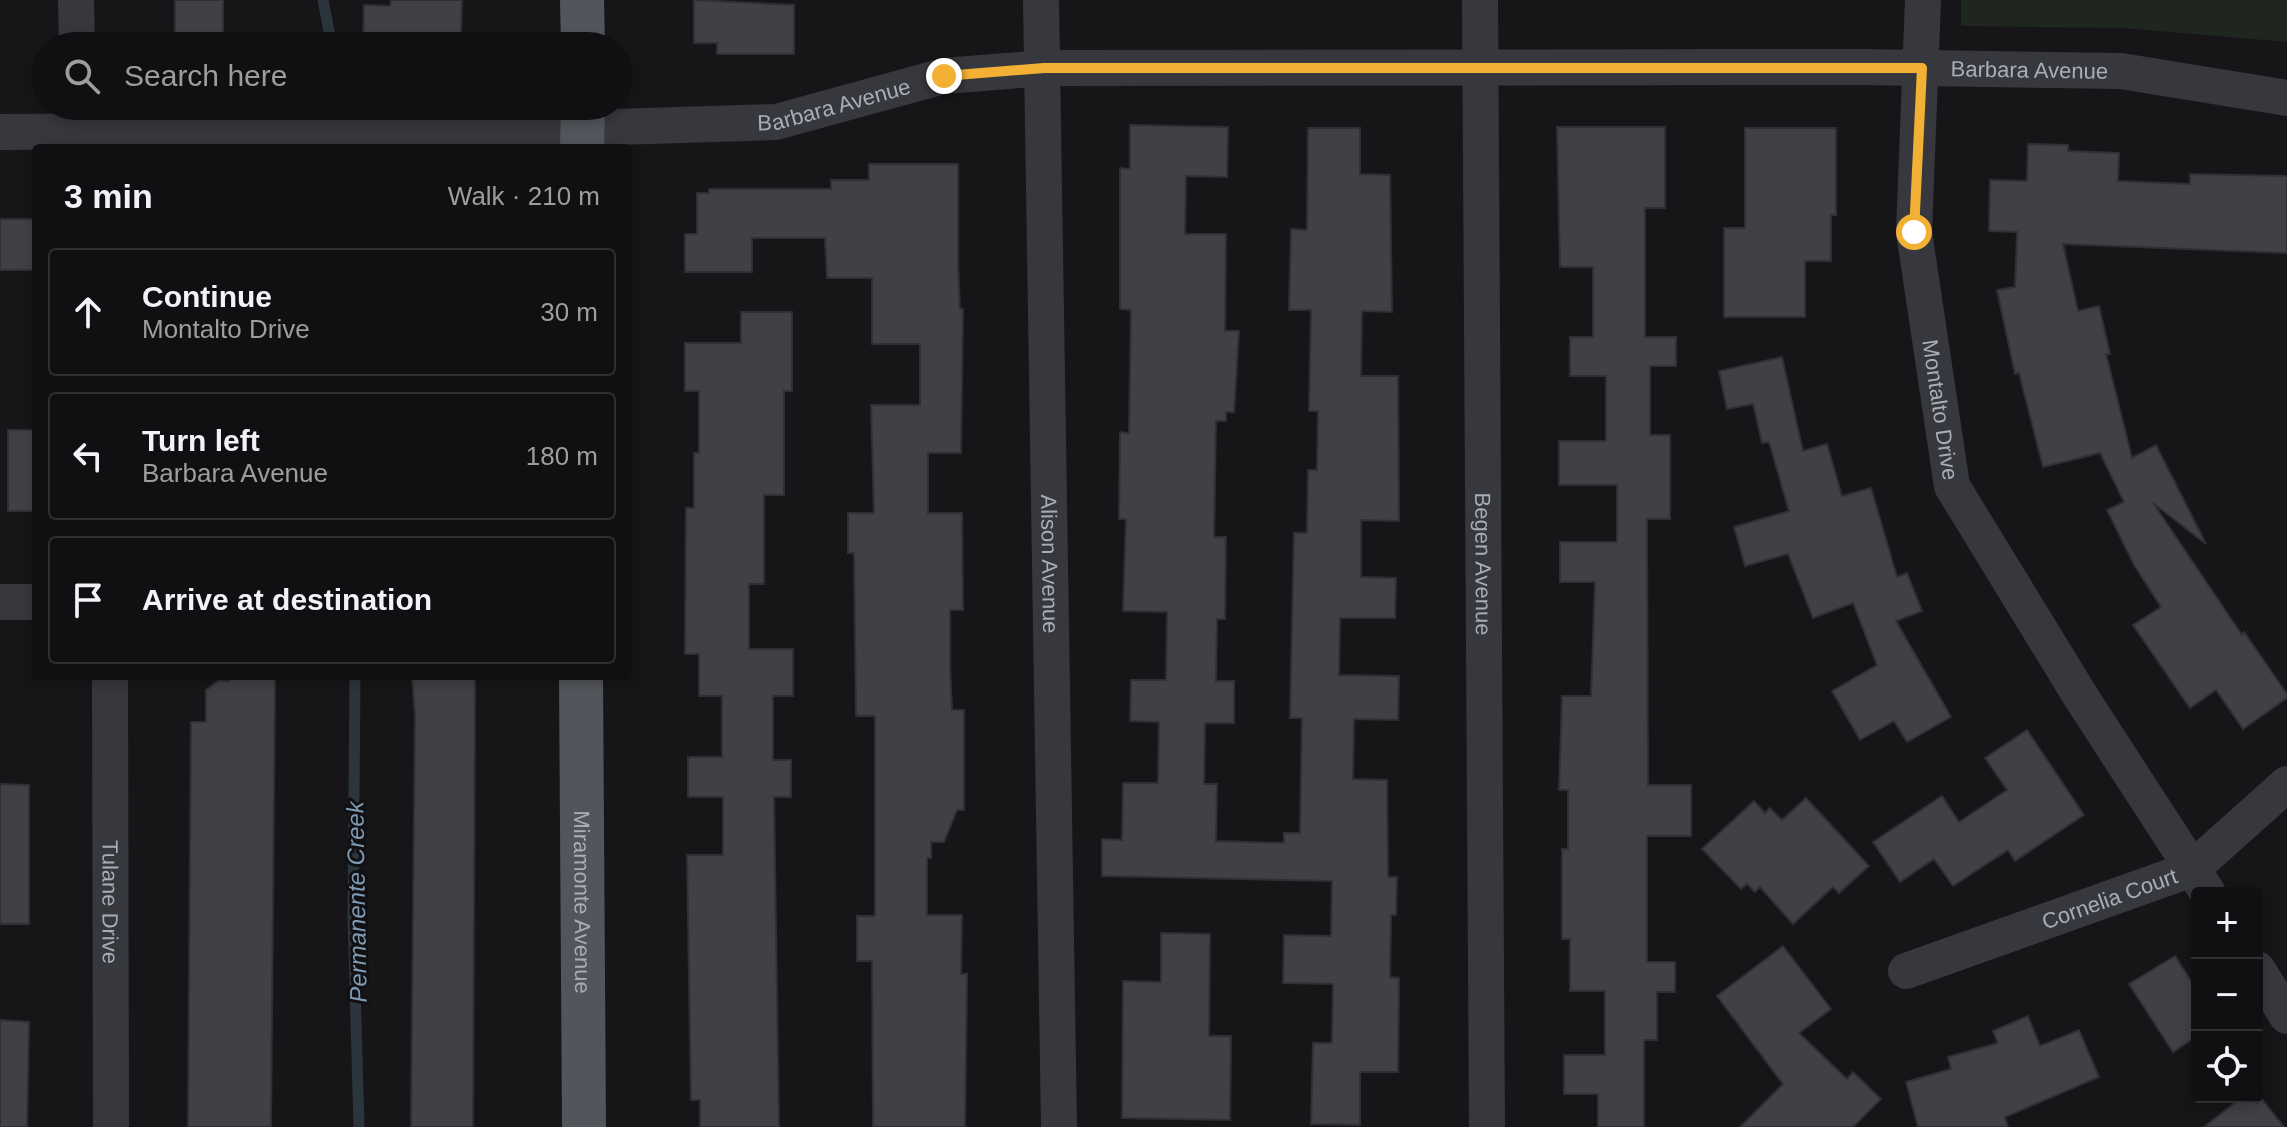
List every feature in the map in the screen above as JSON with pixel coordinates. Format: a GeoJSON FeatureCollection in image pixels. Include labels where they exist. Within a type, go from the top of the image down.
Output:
{"type":"FeatureCollection","features":[{"type":"Feature","properties":{"kind":"main road"},"geometry":{"type":"LineString","coordinates":[[582,0],[583,32]]}},
{"type":"Feature","properties":{"kind":"main road","name":"Miramonte Avenue"},"geometry":{"type":"LineString","coordinates":[[581,680],[584,1127]]}},
{"type":"Feature","properties":{"kind":"street"},"geometry":{"type":"LineString","coordinates":[[76,0],[77,32]]}},
{"type":"Feature","properties":{"kind":"street","name":"Alison Avenue"},"geometry":{"type":"LineString","coordinates":[[1041,0],[1059,1127]]}},
{"type":"Feature","properties":{"kind":"street","name":"Begen Avenue"},"geometry":{"type":"LineString","coordinates":[[1480,0],[1487,1127]]}},
{"type":"Feature","properties":{"kind":"street","name":"Montalto Drive"},"geometry":{"type":"LineString","coordinates":[[1923,0],[1914,232],[1952,486],[2081,697],[2200,881]]}},
{"type":"Feature","properties":{"kind":"street","name":"Barbara Avenue"},"geometry":{"type":"LineString","coordinates":[[143,120],[582,127],[776,122],[944,76],[1044,68],[1922,68],[2121,71],[2287,98]]}},
{"type":"Feature","properties":{"kind":"street","name":"Barbara Avenue"},"geometry":{"type":"LineString","coordinates":[[0,132],[74,120]]}},
{"type":"Feature","properties":{"kind":"street"},"geometry":{"type":"LineString","coordinates":[[0,602],[32,602]]}},
{"type":"Feature","properties":{"kind":"street","name":"Tulane Drive"},"geometry":{"type":"LineString","coordinates":[[110,680],[111,1127]]}},
{"type":"Feature","properties":{"kind":"street","name":"Cornelia Court"},"geometry":{"type":"LineString","coordinates":[[1906,971],[2200,881],[2287,784]]}},
{"type":"Feature","properties":{"kind":"street"},"geometry":{"type":"LineString","coordinates":[[2263,978],[2287,1016]]}},
{"type":"Feature","properties":{"kind":"shaded area"},"geometry":{"type":"Polygon","coordinates":[[[1961,0],[2287,0],[2287,42],[2122,28],[1961,26],[1961,0]]]}},
{"type":"Feature","properties":{"kind":"building"},"geometry":{"type":"Polygon","coordinates":[[[175,0],[223,0],[223,32],[175,32],[175,0]]]}},
{"type":"Feature","properties":{"kind":"building"},"geometry":{"type":"Polygon","coordinates":[[[391,0],[462,0],[461,32],[363,32],[364,5],[390,6],[391,0]]]}},
{"type":"Feature","properties":{"kind":"building"},"geometry":{"type":"Polygon","coordinates":[[[694,0],[794,5],[794,54],[717,54],[717,43],[694,43],[694,0]]]}},
{"type":"Feature","properties":{"kind":"building"},"geometry":{"type":"Polygon","coordinates":[[[1130,125],[1228,127],[1227,177],[1186,176],[1185,234],[1226,234],[1225,331],[1239,331],[1234,412],[1226,412],[1226,421],[1216,421],[1214,537],[1226,537],[1225,619],[1217,619],[1216,681],[1234,681],[1234,723],[1205,723],[1204,784],[1217,784],[1216,841],[1284,843],[1284,833],[1300,833],[1302,718],[1290,718],[1294,533],[1307,533],[1308,470],[1317,470],[1318,411],[1309,411],[1311,310],[1289,310],[1291,229],[1307,230],[1308,128],[1360,128],[1360,174],[1390,175],[1392,312],[1362,311],[1361,376],[1398,376],[1399,521],[1361,520],[1361,577],[1396,578],[1395,618],[1340,618],[1339,675],[1399,676],[1398,720],[1354,719],[1353,779],[1387,780],[1388,877],[1397,877],[1396,915],[1391,915],[1390,977],[1399,978],[1398,1072],[1360,1072],[1360,1125],[1311,1124],[1313,1043],[1332,1043],[1333,984],[1283,983],[1284,935],[1331,936],[1332,881],[1102,876],[1102,839],[1122,840],[1123,783],[1158,783],[1159,722],[1130,721],[1131,680],[1166,680],[1167,612],[1123,611],[1126,519],[1119,519],[1120,432],[1129,433],[1131,310],[1120,309],[1120,168],[1130,169],[1130,125]]]}},
{"type":"Feature","properties":{"kind":"building"},"geometry":{"type":"Polygon","coordinates":[[[1557,127],[1665,127],[1665,208],[1645,208],[1645,337],[1676,337],[1676,366],[1650,366],[1650,435],[1670,435],[1670,519],[1647,519],[1648,785],[1691,785],[1691,836],[1647,836],[1647,962],[1675,962],[1675,992],[1657,992],[1657,1040],[1644,1040],[1644,1127],[1598,1127],[1598,1094],[1564,1094],[1564,1055],[1605,1055],[1605,991],[1570,991],[1570,939],[1562,939],[1562,849],[1568,849],[1568,790],[1559,790],[1562,696],[1591,696],[1595,582],[1560,582],[1560,542],[1617,542],[1617,485],[1559,485],[1559,441],[1606,441],[1606,376],[1570,376],[1570,337],[1593,337],[1593,267],[1560,267],[1557,127]]]}},
{"type":"Feature","properties":{"kind":"building"},"geometry":{"type":"Polygon","coordinates":[[[1745,128],[1836,128],[1836,215],[1831,215],[1831,261],[1805,261],[1805,317],[1724,317],[1724,228],[1745,228],[1745,128]]]}},
{"type":"Feature","properties":{"kind":"building"},"geometry":{"type":"Polygon","coordinates":[[[2028,144],[2068,145],[2068,151],[2119,153],[2118,181],[2190,184],[2190,174],[2287,176],[2287,253],[2063,244],[2078,311],[2099,306],[2110,354],[2106,354],[2132,458],[2156,445],[2206,544],[2153,503],[2242,635],[2244,632],[2287,694],[2287,698],[2243,729],[2216,690],[2190,708],[2133,625],[2161,607],[2134,565],[2107,510],[2124,502],[2100,453],[2043,467],[2019,373],[2015,374],[1997,290],[2015,287],[2017,232],[1989,231],[1990,180],[2027,181],[2028,144]]]}},
{"type":"Feature","properties":{"kind":"building"},"geometry":{"type":"Polygon","coordinates":[[[869,164],[958,164],[958,265],[960,309],[963,309],[961,453],[928,453],[928,513],[962,513],[963,610],[950,610],[950,667],[952,710],[964,710],[964,810],[957,810],[944,842],[931,842],[931,858],[927,858],[927,915],[962,915],[961,974],[967,974],[965,1127],[873,1127],[872,961],[857,961],[857,916],[875,916],[875,716],[856,716],[854,553],[848,553],[848,513],[874,513],[871,405],[920,405],[920,344],[872,344],[872,278],[827,278],[825,238],[752,238],[752,272],[685,272],[685,234],[697,234],[697,193],[709,193],[709,189],[831,189],[831,180],[869,180],[869,164]]]}},
{"type":"Feature","properties":{"kind":"building"},"geometry":{"type":"Polygon","coordinates":[[[0,219],[32,219],[32,270],[0,270],[0,219]]]}},
{"type":"Feature","properties":{"kind":"building"},"geometry":{"type":"Polygon","coordinates":[[[741,312],[792,312],[792,391],[784,391],[784,495],[764,495],[764,584],[749,584],[749,649],[793,649],[793,696],[773,696],[773,760],[791,760],[791,797],[774,797],[779,1127],[700,1127],[700,1100],[691,1100],[687,855],[723,855],[723,797],[688,797],[688,757],[722,757],[722,696],[699,696],[699,654],[685,654],[686,508],[694,508],[694,453],[699,453],[699,391],[685,391],[685,343],[741,343],[741,312]]]}},
{"type":"Feature","properties":{"kind":"building"},"geometry":{"type":"Polygon","coordinates":[[[1782,357],[1803,451],[1827,444],[1842,496],[1871,488],[1897,577],[1907,573],[1922,611],[1896,621],[1951,717],[1907,742],[1894,721],[1860,740],[1832,691],[1877,665],[1853,603],[1813,618],[1788,554],[1745,566],[1734,527],[1789,511],[1769,442],[1762,443],[1753,404],[1727,409],[1719,371],[1782,357]]]}},
{"type":"Feature","properties":{"kind":"building"},"geometry":{"type":"Polygon","coordinates":[[[8,430],[32,430],[32,511],[8,511],[8,430]]]}},
{"type":"Feature","properties":{"kind":"building"},"geometry":{"type":"Polygon","coordinates":[[[275,680],[271,1127],[188,1127],[191,722],[206,722],[206,690],[218,681],[275,680]]]}},
{"type":"Feature","properties":{"kind":"building"},"geometry":{"type":"Polygon","coordinates":[[[412,680],[475,680],[473,1127],[411,1127],[415,716],[412,680]]]}},
{"type":"Feature","properties":{"kind":"building"},"geometry":{"type":"Polygon","coordinates":[[[2027,730],[2084,815],[2015,861],[2008,850],[1953,886],[1934,859],[1900,882],[1873,842],[1942,796],[1959,822],[2007,790],[1985,758],[2027,730]]]}},
{"type":"Feature","properties":{"kind":"building"},"geometry":{"type":"Polygon","coordinates":[[[0,784],[29,785],[29,924],[0,924],[0,784]]]}},
{"type":"Feature","properties":{"kind":"building"},"geometry":{"type":"Polygon","coordinates":[[[1806,798],[1869,866],[1839,893],[1833,887],[1793,924],[1760,887],[1755,892],[1747,884],[1741,889],[1702,849],[1754,801],[1765,813],[1770,808],[1782,820],[1806,798]]]}},
{"type":"Feature","properties":{"kind":"building"},"geometry":{"type":"Polygon","coordinates":[[[1161,933],[1210,934],[1209,1036],[1231,1036],[1230,1120],[1122,1118],[1123,981],[1161,982],[1161,933]]]}},
{"type":"Feature","properties":{"kind":"building"},"geometry":{"type":"Polygon","coordinates":[[[1783,946],[1831,1009],[1799,1033],[1847,1079],[1853,1072],[1881,1099],[1853,1127],[1740,1127],[1783,1084],[1717,996],[1783,946]]]}},
{"type":"Feature","properties":{"kind":"building"},"geometry":{"type":"Polygon","coordinates":[[[2175,956],[2191,981],[2191,1040],[2173,1052],[2129,984],[2175,956]]]}},
{"type":"Feature","properties":{"kind":"building"},"geometry":{"type":"Polygon","coordinates":[[[2028,1016],[2040,1046],[2079,1030],[2099,1077],[2005,1117],[2008,1127],[1918,1127],[1906,1082],[1951,1069],[1948,1057],[1998,1043],[1993,1031],[2028,1016]]]}},
{"type":"Feature","properties":{"kind":"building"},"geometry":{"type":"Polygon","coordinates":[[[0,1020],[29,1022],[27,1127],[0,1127],[0,1020]]]}},
{"type":"Feature","properties":{"kind":"building"},"geometry":{"type":"Polygon","coordinates":[[[2263,1101],[2284,1127],[2204,1127],[2234,1103],[2263,1103],[2263,1101]]]}},
{"type":"Feature","properties":{"kind":"waterway","name":"Permanente Creek"},"geometry":{"type":"LineString","coordinates":[[323,0],[329,32]]}},
{"type":"Feature","properties":{"kind":"waterway","name":"Permanente Creek"},"geometry":{"type":"LineString","coordinates":[[355,680],[353,915],[359,1127]]}},
{"type":"Feature","properties":{"kind":"route"},"geometry":{"type":"LineString","coordinates":[[944,76],[1044,68],[1922,68],[1914,232]]}}]}
